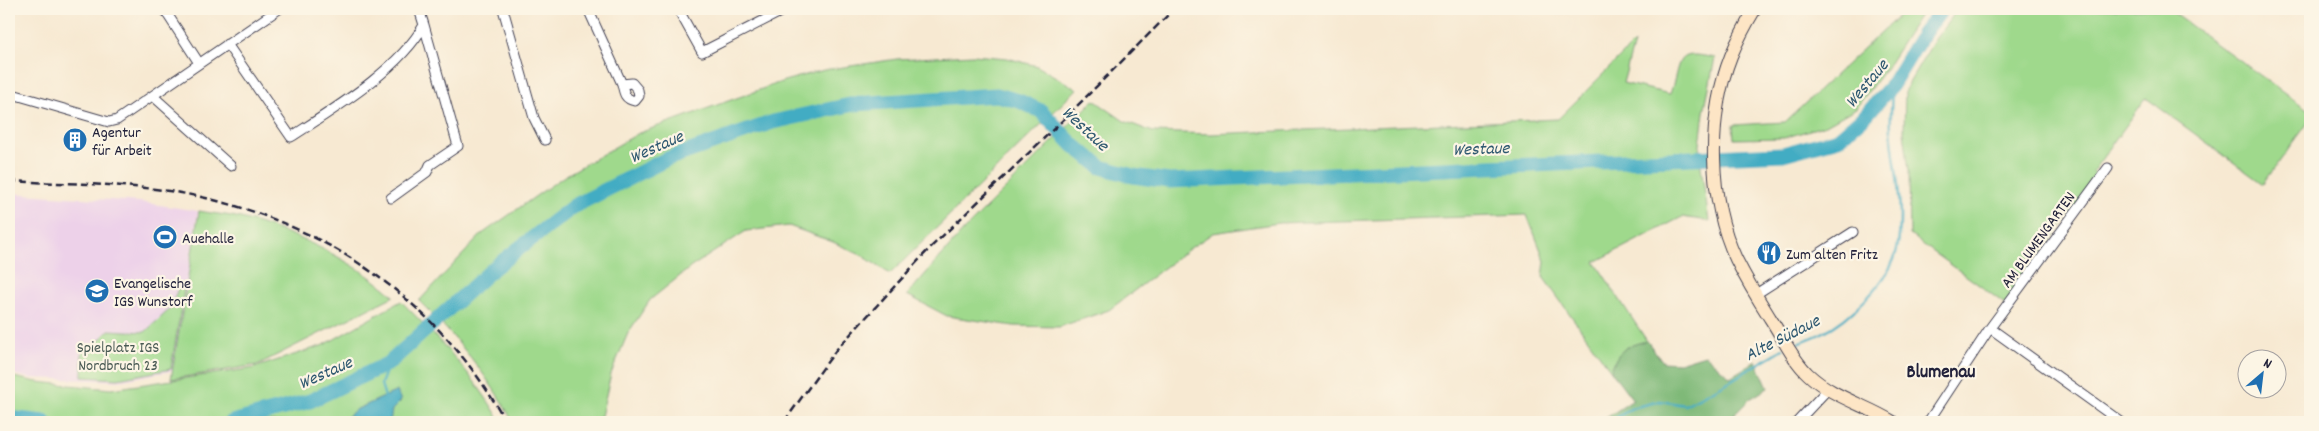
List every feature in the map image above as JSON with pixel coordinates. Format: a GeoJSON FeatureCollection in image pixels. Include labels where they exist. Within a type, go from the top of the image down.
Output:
{"type":"FeatureCollection","features":[{"type":"Feature","properties":{"kind":"street"},"geometry":{"type":"LineString","coordinates":[[164,9],[199,64]]}},
{"type":"Feature","properties":{"kind":"street"},"geometry":{"type":"LineString","coordinates":[[9,93],[108,122],[117,120],[279,9]]}},
{"type":"Feature","properties":{"kind":"street"},"geometry":{"type":"LineString","coordinates":[[391,198],[427,172],[430,165],[458,146],[419,9]]}},
{"type":"Feature","properties":{"kind":"street"},"geometry":{"type":"LineString","coordinates":[[503,9],[534,118],[545,140]]}},
{"type":"Feature","properties":{"kind":"street"},"geometry":{"type":"LineString","coordinates":[[588,9],[622,84]]}},
{"type":"Feature","properties":{"kind":"street"},"geometry":{"type":"LineString","coordinates":[[678,9],[702,52],[786,9]]}},
{"type":"Feature","properties":{"kind":"street"},"geometry":{"type":"LineString","coordinates":[[1755,9],[1730,58],[1721,92],[1715,128],[1716,182],[1728,237],[1736,259],[1756,294],[1796,359],[1809,375],[1828,389],[1893,422]]}},
{"type":"Feature","properties":{"kind":"street"},"geometry":{"type":"LineString","coordinates":[[227,44],[291,137],[366,86],[396,59],[424,25]]}},
{"type":"Feature","properties":{"kind":"street"},"geometry":{"type":"LineString","coordinates":[[153,96],[231,166]]}},
{"type":"Feature","properties":{"kind":"street","name":"AM BLUMENGARTEN"},"geometry":{"type":"LineString","coordinates":[[1928,422],[1990,328],[2108,168]]}},
{"type":"Feature","properties":{"kind":"street"},"geometry":{"type":"LineString","coordinates":[[1756,294],[1853,232]]}},
{"type":"Feature","properties":{"kind":"street"},"geometry":{"type":"LineString","coordinates":[[1990,328],[2121,422]]}},
{"type":"Feature","properties":{"kind":"street"},"geometry":{"type":"LineString","coordinates":[[1797,422],[1828,389]]}},
{"type":"Feature","properties":{"kind":"shaded area","name":"Evangelische IGS Wunstorf"},"geometry":{"type":"Polygon","coordinates":[[[9,193],[140,202],[198,211],[172,371],[119,381],[29,378],[9,373],[9,193]]]}},
{"type":"Feature","properties":{"kind":"green space"},"geometry":{"type":"Polygon","coordinates":[[[1906,9],[1924,9],[1885,69],[1856,108],[1826,125],[1784,138],[1734,139],[1733,125],[1785,122],[1906,9]]]}},
{"type":"Feature","properties":{"kind":"green space"},"geometry":{"type":"Polygon","coordinates":[[[1958,9],[2168,9],[2310,111],[2310,120],[2263,184],[2146,98],[2093,171],[2098,176],[2005,304],[1910,235],[1909,171],[1904,132],[1905,90],[1935,39],[1958,9]]]}},
{"type":"Feature","properties":{"kind":"green space"},"geometry":{"type":"Polygon","coordinates":[[[1634,43],[1623,83],[1670,94],[1678,65],[1685,56],[1715,58],[1704,112],[1699,153],[1709,221],[1682,217],[1595,262],[1647,341],[1628,347],[1620,353],[1611,371],[1543,277],[1545,261],[1527,215],[1279,223],[1213,233],[1109,310],[1059,327],[1014,326],[947,316],[907,295],[965,229],[1094,100],[1124,121],[1153,132],[1211,134],[1558,119],[1634,43]]]}},
{"type":"Feature","properties":{"kind":"green space"},"geometry":{"type":"Polygon","coordinates":[[[973,55],[1007,58],[1037,66],[1077,89],[890,274],[863,256],[833,242],[789,226],[746,231],[691,267],[650,300],[628,333],[611,374],[601,416],[593,422],[513,422],[504,405],[471,358],[419,301],[482,234],[563,177],[639,133],[784,81],[824,70],[897,59],[973,55]]]}},
{"type":"Feature","properties":{"kind":"green space"},"geometry":{"type":"Polygon","coordinates":[[[199,211],[242,218],[306,241],[361,271],[394,296],[257,365],[171,379],[199,211]]]}},
{"type":"Feature","properties":{"kind":"green space","name":"Spielplatz IGS Nordbruch 23"},"geometry":{"type":"Polygon","coordinates":[[[185,284],[171,369],[118,379],[82,377],[82,349],[93,346],[109,330],[145,332],[171,308],[179,285],[185,284]]]}},
{"type":"Feature","properties":{"kind":"green space"},"geometry":{"type":"Polygon","coordinates":[[[401,301],[467,373],[501,422],[9,422],[9,376],[37,382],[111,389],[254,368],[324,345],[401,301]]]}},
{"type":"Feature","properties":{"kind":"green space"},"geometry":{"type":"Polygon","coordinates":[[[1647,341],[1663,362],[1679,363],[1705,355],[1730,377],[1756,361],[1768,388],[1750,399],[1727,422],[1600,422],[1633,400],[1611,371],[1620,353],[1628,347],[1647,341]]]}},
{"type":"Feature","properties":{"kind":"water"},"geometry":{"type":"Polygon","coordinates":[[[397,391],[401,401],[392,410],[390,422],[342,422],[355,410],[397,391]]]}},
{"type":"Feature","properties":{"kind":"waterway","name":"Westaue"},"geometry":{"type":"LineString","coordinates":[[232,422],[310,401],[389,363],[495,267],[574,206],[667,159],[773,122],[854,104],[997,95],[1019,101],[1041,111],[1073,145],[1101,167],[1133,176],[1169,181],[1783,154],[1838,139],[1867,114],[1892,85],[1923,34],[1942,9]]}},
{"type":"Feature","properties":{"kind":"waterway","name":"Alte Südaue"},"geometry":{"type":"LineString","coordinates":[[1790,346],[1822,333],[1844,319],[1878,286],[1893,261],[1899,235],[1900,205],[1891,131],[1892,85]]}},
{"type":"Feature","properties":{"kind":"waterway","name":"Alte Südaue"},"geometry":{"type":"LineString","coordinates":[[1610,422],[1632,408],[1660,401],[1685,405],[1725,384],[1783,349]]}},
{"type":"Feature","properties":{"kind":"waterway"},"geometry":{"type":"LineString","coordinates":[[385,397],[381,384],[389,363]]}},
{"type":"Feature","properties":{"kind":"waterway","name":"Westaue"},"geometry":{"type":"LineString","coordinates":[[9,418],[44,422]]}},
{"type":"Feature","properties":{"kind":"railway"},"geometry":{"type":"LineString","coordinates":[[784,422],[836,350],[929,249],[1064,119],[1174,9]]}},
{"type":"Feature","properties":{"kind":"railway"},"geometry":{"type":"LineString","coordinates":[[9,181],[113,185],[175,192],[227,203],[276,220],[323,242],[368,269],[408,301],[445,337],[478,377],[506,422]]}},
{"type":"Feature","properties":{"kind":"place","name":"Agentur für Arbeit"},"geometry":{"type":"Point","coordinates":[75,140]}},
{"type":"Feature","properties":{"kind":"place","name":"Auehalle"},"geometry":{"type":"Point","coordinates":[165,237]}},
{"type":"Feature","properties":{"kind":"place","name":"Zum alten Fritz"},"geometry":{"type":"Point","coordinates":[1769,253]}},
{"type":"Feature","properties":{"kind":"place","name":"Evangelische IGS Wunstorf"},"geometry":{"type":"Point","coordinates":[97,291]}},
{"type":"Feature","properties":{"kind":"district","name":"Blumenau"},"geometry":{"type":"Point","coordinates":[1941,370]}}]}
